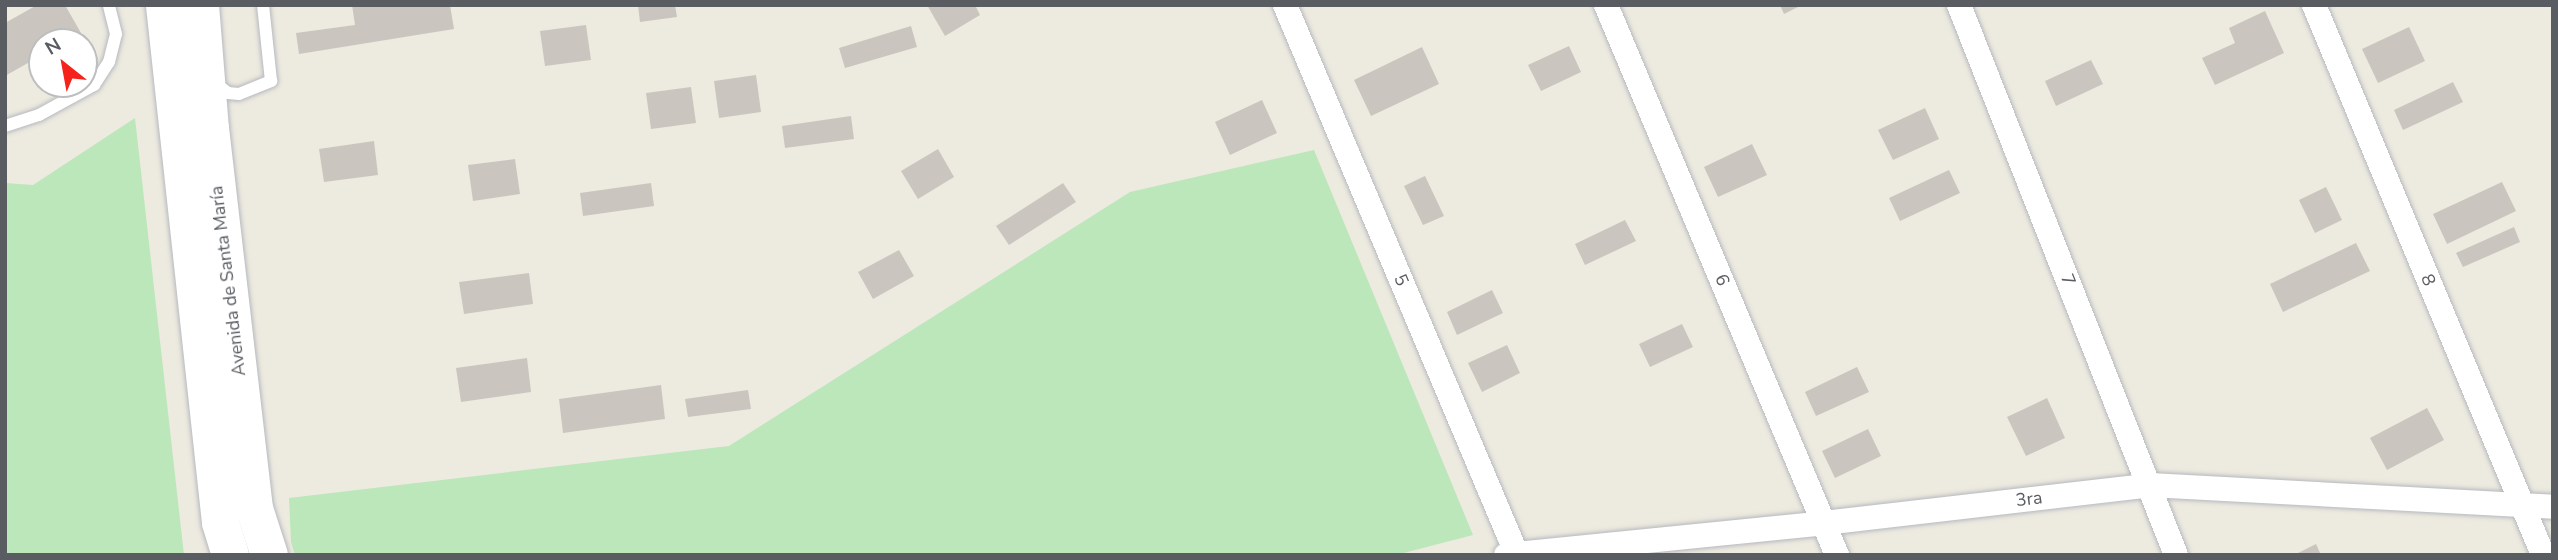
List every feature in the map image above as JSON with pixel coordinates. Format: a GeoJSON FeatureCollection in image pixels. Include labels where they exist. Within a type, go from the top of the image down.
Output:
{"type":"FeatureCollection","features":[{"type":"Feature","properties":{"kind":"street","name":"Avenida de Santa María"},"geometry":{"type":"LineString","coordinates":[[164,5],[220,522],[230,555]]}},
{"type":"Feature","properties":{"kind":"street","name":"Avenida de Santa María"},"geometry":{"type":"LineString","coordinates":[[200,5],[211,140],[254,508],[269,555]]}},
{"type":"Feature","properties":{"kind":"street","name":"5"},"geometry":{"type":"LineString","coordinates":[[1285,5],[1513,554]]}},
{"type":"Feature","properties":{"kind":"street","name":"6"},"geometry":{"type":"LineString","coordinates":[[1606,5],[1837,555]]}},
{"type":"Feature","properties":{"kind":"street","name":"7"},"geometry":{"type":"LineString","coordinates":[[1959,5],[2176,555]]}},
{"type":"Feature","properties":{"kind":"street","name":"8"},"geometry":{"type":"LineString","coordinates":[[2314,5],[2543,555]]}},
{"type":"Feature","properties":{"kind":"street","name":"3ra"},"geometry":{"type":"LineString","coordinates":[[1513,554],[1824,523],[2150,485],[2553,506]]}},
{"type":"Feature","properties":{"kind":"lane"},"geometry":{"type":"LineString","coordinates":[[5,126],[39,115],[94,85],[109,62],[116,34],[109,5]]}},
{"type":"Feature","properties":{"kind":"lane"},"geometry":{"type":"LineString","coordinates":[[205,57],[216,84],[228,93],[239,94],[271,81],[263,5]]}},
{"type":"Feature","properties":{"kind":"green space"},"geometry":{"type":"Polygon","coordinates":[[[135,118],[184,555],[5,555],[5,183],[33,185],[135,118]]]}},
{"type":"Feature","properties":{"kind":"green space"},"geometry":{"type":"Polygon","coordinates":[[[1314,150],[1473,535],[1396,555],[295,555],[291,542],[289,498],[729,446],[1130,192],[1314,150]]]}},
{"type":"Feature","properties":{"kind":"building"},"geometry":{"type":"Polygon","coordinates":[[[37,5],[65,5],[78,28],[28,28],[28,63],[5,76],[5,23],[37,5]]]}},
{"type":"Feature","properties":{"kind":"building"},"geometry":{"type":"Polygon","coordinates":[[[352,5],[450,5],[454,29],[299,54],[296,33],[355,25],[352,5]]]}},
{"type":"Feature","properties":{"kind":"building"},"geometry":{"type":"Polygon","coordinates":[[[638,5],[675,5],[677,17],[640,22],[638,5]]]}},
{"type":"Feature","properties":{"kind":"building"},"geometry":{"type":"Polygon","coordinates":[[[927,5],[975,5],[980,15],[945,36],[927,5]]]}},
{"type":"Feature","properties":{"kind":"building"},"geometry":{"type":"Polygon","coordinates":[[[1780,5],[1802,5],[1784,14],[1780,5]]]}},
{"type":"Feature","properties":{"kind":"building"},"geometry":{"type":"Polygon","coordinates":[[[2265,11],[2284,53],[2215,85],[2202,58],[2235,43],[2229,28],[2265,11]]]}},
{"type":"Feature","properties":{"kind":"building"},"geometry":{"type":"Polygon","coordinates":[[[586,25],[591,60],[545,66],[540,31],[586,25]]]}},
{"type":"Feature","properties":{"kind":"building"},"geometry":{"type":"Polygon","coordinates":[[[911,26],[917,47],[845,68],[839,48],[911,26]]]}},
{"type":"Feature","properties":{"kind":"building"},"geometry":{"type":"Polygon","coordinates":[[[2409,27],[2425,61],[2378,83],[2362,49],[2409,27]]]}},
{"type":"Feature","properties":{"kind":"building"},"geometry":{"type":"Polygon","coordinates":[[[1569,46],[1581,72],[1541,91],[1528,65],[1569,46]]]}},
{"type":"Feature","properties":{"kind":"building"},"geometry":{"type":"Polygon","coordinates":[[[1422,47],[1439,84],[1371,116],[1354,80],[1422,47]]]}},
{"type":"Feature","properties":{"kind":"building"},"geometry":{"type":"Polygon","coordinates":[[[2091,60],[2103,84],[2056,106],[2045,81],[2091,60]]]}},
{"type":"Feature","properties":{"kind":"building"},"geometry":{"type":"Polygon","coordinates":[[[756,75],[761,112],[719,118],[714,81],[756,75]]]}},
{"type":"Feature","properties":{"kind":"building"},"geometry":{"type":"Polygon","coordinates":[[[2453,82],[2463,102],[2403,130],[2394,110],[2453,82]]]}},
{"type":"Feature","properties":{"kind":"building"},"geometry":{"type":"Polygon","coordinates":[[[691,87],[696,123],[651,129],[646,93],[691,87]]]}},
{"type":"Feature","properties":{"kind":"building"},"geometry":{"type":"Polygon","coordinates":[[[1262,100],[1277,133],[1230,155],[1215,122],[1262,100]]]}},
{"type":"Feature","properties":{"kind":"building"},"geometry":{"type":"Polygon","coordinates":[[[1925,108],[1939,139],[1893,160],[1878,130],[1925,108]]]}},
{"type":"Feature","properties":{"kind":"building"},"geometry":{"type":"Polygon","coordinates":[[[851,116],[854,139],[785,148],[782,126],[851,116]]]}},
{"type":"Feature","properties":{"kind":"building"},"geometry":{"type":"Polygon","coordinates":[[[374,141],[378,175],[324,182],[319,149],[374,141]]]}},
{"type":"Feature","properties":{"kind":"building"},"geometry":{"type":"Polygon","coordinates":[[[1752,144],[1767,175],[1718,197],[1704,167],[1752,144]]]}},
{"type":"Feature","properties":{"kind":"building"},"geometry":{"type":"Polygon","coordinates":[[[938,149],[954,177],[918,199],[901,171],[938,149]]]}},
{"type":"Feature","properties":{"kind":"building"},"geometry":{"type":"Polygon","coordinates":[[[515,159],[520,194],[473,201],[468,165],[515,159]]]}},
{"type":"Feature","properties":{"kind":"building"},"geometry":{"type":"Polygon","coordinates":[[[1949,170],[1960,193],[1900,221],[1889,198],[1949,170]]]}},
{"type":"Feature","properties":{"kind":"building"},"geometry":{"type":"Polygon","coordinates":[[[1425,176],[1444,216],[1423,225],[1404,186],[1425,176]]]}},
{"type":"Feature","properties":{"kind":"building"},"geometry":{"type":"Polygon","coordinates":[[[2502,182],[2516,211],[2447,244],[2433,214],[2502,182]]]}},
{"type":"Feature","properties":{"kind":"building"},"geometry":{"type":"Polygon","coordinates":[[[651,183],[654,206],[583,216],[580,193],[651,183]]]}},
{"type":"Feature","properties":{"kind":"building"},"geometry":{"type":"Polygon","coordinates":[[[1063,183],[1076,202],[1009,245],[996,226],[1063,183]]]}},
{"type":"Feature","properties":{"kind":"building"},"geometry":{"type":"Polygon","coordinates":[[[2326,187],[2342,220],[2315,233],[2299,200],[2326,187]]]}},
{"type":"Feature","properties":{"kind":"building"},"geometry":{"type":"Polygon","coordinates":[[[1625,220],[1636,241],[1585,265],[1575,244],[1625,220]]]}},
{"type":"Feature","properties":{"kind":"building"},"geometry":{"type":"Polygon","coordinates":[[[2514,227],[2520,242],[2463,267],[2456,253],[2514,227]]]}},
{"type":"Feature","properties":{"kind":"building"},"geometry":{"type":"Polygon","coordinates":[[[2356,243],[2370,271],[2283,312],[2270,284],[2356,243]]]}},
{"type":"Feature","properties":{"kind":"building"},"geometry":{"type":"Polygon","coordinates":[[[899,250],[914,276],[873,299],[858,272],[899,250]]]}},
{"type":"Feature","properties":{"kind":"building"},"geometry":{"type":"Polygon","coordinates":[[[529,273],[533,304],[464,314],[459,282],[529,273]]]}},
{"type":"Feature","properties":{"kind":"building"},"geometry":{"type":"Polygon","coordinates":[[[1492,290],[1503,313],[1457,335],[1447,312],[1492,290]]]}},
{"type":"Feature","properties":{"kind":"building"},"geometry":{"type":"Polygon","coordinates":[[[1682,324],[1693,347],[1650,367],[1639,344],[1682,324]]]}},
{"type":"Feature","properties":{"kind":"building"},"geometry":{"type":"Polygon","coordinates":[[[1507,345],[1520,373],[1482,392],[1468,363],[1507,345]]]}},
{"type":"Feature","properties":{"kind":"building"},"geometry":{"type":"Polygon","coordinates":[[[527,358],[531,392],[461,402],[456,368],[527,358]]]}},
{"type":"Feature","properties":{"kind":"building"},"geometry":{"type":"Polygon","coordinates":[[[1857,367],[1869,392],[1816,416],[1805,392],[1857,367]]]}},
{"type":"Feature","properties":{"kind":"building"},"geometry":{"type":"Polygon","coordinates":[[[661,385],[665,419],[563,433],[559,399],[661,385]]]}},
{"type":"Feature","properties":{"kind":"building"},"geometry":{"type":"Polygon","coordinates":[[[748,390],[751,409],[688,417],[685,399],[748,390]]]}},
{"type":"Feature","properties":{"kind":"building"},"geometry":{"type":"Polygon","coordinates":[[[2047,398],[2065,438],[2026,456],[2007,417],[2047,398]]]}},
{"type":"Feature","properties":{"kind":"building"},"geometry":{"type":"Polygon","coordinates":[[[2427,408],[2444,440],[2387,470],[2370,438],[2427,408]]]}},
{"type":"Feature","properties":{"kind":"building"},"geometry":{"type":"Polygon","coordinates":[[[1868,429],[1881,456],[1835,478],[1822,451],[1868,429]]]}},
{"type":"Feature","properties":{"kind":"building"},"geometry":{"type":"Polygon","coordinates":[[[2316,544],[2321,555],[2294,555],[2316,544]]]}}]}
